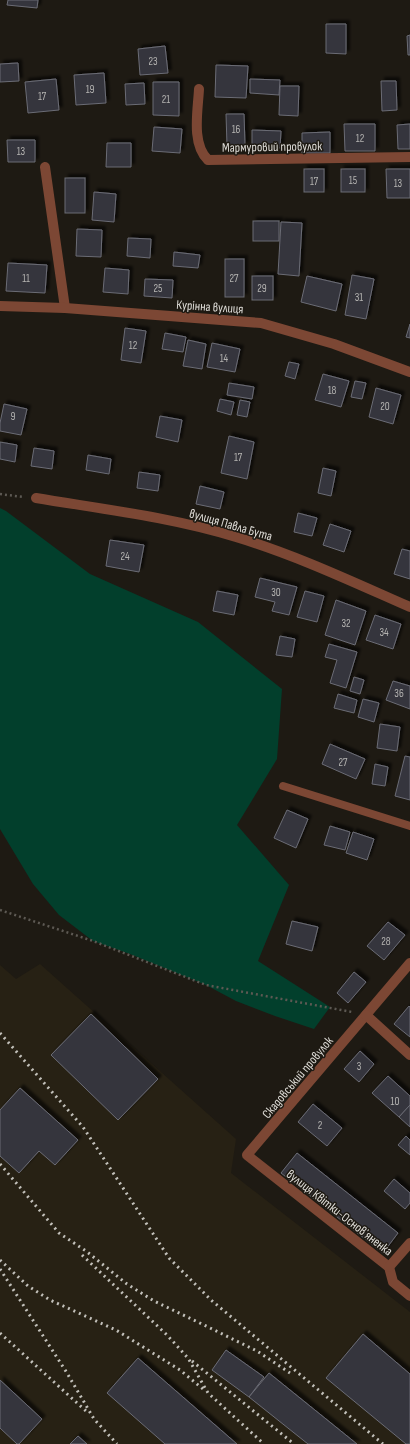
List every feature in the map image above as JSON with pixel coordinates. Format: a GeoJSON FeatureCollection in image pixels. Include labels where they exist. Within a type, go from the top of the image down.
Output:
{"type":"FeatureCollection","features":[{"type":"Feature","properties":{"kind":"street","name":"Мармуровий провулок"},"geometry":{"type":"LineString","coordinates":[[199,89],[197,139],[202,154],[208,160],[410,157]]}},
{"type":"Feature","properties":{"kind":"street"},"geometry":{"type":"LineString","coordinates":[[45,167],[64,308]]}},
{"type":"Feature","properties":{"kind":"street","name":"Курінна вулиця"},"geometry":{"type":"LineString","coordinates":[[0,306],[64,308],[261,323],[334,344],[410,372]]}},
{"type":"Feature","properties":{"kind":"street","name":"вулиця Павла Бута"},"geometry":{"type":"LineString","coordinates":[[36,498],[160,518],[235,536],[308,562],[410,607]]}},
{"type":"Feature","properties":{"kind":"street","name":"Скадовський провулок"},"geometry":{"type":"LineString","coordinates":[[247,1155],[410,963]]}},
{"type":"Feature","properties":{"kind":"street"},"geometry":{"type":"LineString","coordinates":[[366,1015],[410,1055]]}},
{"type":"Feature","properties":{"kind":"street","name":"вулиця Квітки-Основʼяненка"},"geometry":{"type":"LineString","coordinates":[[247,1155],[389,1267],[393,1282],[410,1296]]}},
{"type":"Feature","properties":{"kind":"street"},"geometry":{"type":"LineString","coordinates":[[389,1267],[410,1243]]}},
{"type":"Feature","properties":{"kind":"lane"},"geometry":{"type":"LineString","coordinates":[[283,786],[410,826]]}},
{"type":"Feature","properties":{"kind":"path"},"geometry":{"type":"LineString","coordinates":[[0,494],[36,498]]}},
{"type":"Feature","properties":{"kind":"path"},"geometry":{"type":"LineString","coordinates":[[0,910],[93,941],[206,985],[366,1015]]}},
{"type":"Feature","properties":{"kind":"shaded area"},"geometry":{"type":"Polygon","coordinates":[[[40,964],[236,1139],[231,1173],[410,1312],[410,1444],[0,1444],[0,965],[16,979],[40,964]]]}},
{"type":"Feature","properties":{"kind":"green space"},"geometry":{"type":"Polygon","coordinates":[[[0,508],[90,574],[198,622],[282,689],[277,759],[237,825],[289,885],[258,961],[330,1007],[314,1029],[236,1001],[206,985],[130,954],[93,941],[59,915],[33,884],[0,829],[0,508]]]}},
{"type":"Feature","properties":{"kind":"building"},"geometry":{"type":"Polygon","coordinates":[[[8,0],[38,0],[37,8],[7,5],[8,0]]]}},
{"type":"Feature","properties":{"kind":"building"},"geometry":{"type":"Polygon","coordinates":[[[326,24],[346,24],[346,54],[326,53],[326,24]]]}},
{"type":"Feature","properties":{"kind":"building"},"geometry":{"type":"Polygon","coordinates":[[[410,35],[410,55],[408,55],[407,36],[410,35]]]}},
{"type":"Feature","properties":{"kind":"building"},"geometry":{"type":"Polygon","coordinates":[[[165,46],[168,73],[140,75],[138,49],[165,46]]]}},
{"type":"Feature","properties":{"kind":"building"},"geometry":{"type":"Polygon","coordinates":[[[18,63],[19,81],[0,82],[0,64],[18,63]]]}},
{"type":"Feature","properties":{"kind":"building"},"geometry":{"type":"Polygon","coordinates":[[[216,65],[248,66],[246,98],[215,97],[216,65]]]}},
{"type":"Feature","properties":{"kind":"building"},"geometry":{"type":"Polygon","coordinates":[[[104,73],[106,103],[76,105],[74,75],[104,73]]]}},
{"type":"Feature","properties":{"kind":"building"},"geometry":{"type":"Polygon","coordinates":[[[56,79],[59,110],[28,113],[25,82],[56,79]]]}},
{"type":"Feature","properties":{"kind":"building"},"geometry":{"type":"Polygon","coordinates":[[[250,79],[280,80],[279,95],[250,93],[250,79]]]}},
{"type":"Feature","properties":{"kind":"building"},"geometry":{"type":"Polygon","coordinates":[[[381,81],[396,81],[397,110],[382,111],[381,81]]]}},
{"type":"Feature","properties":{"kind":"building"},"geometry":{"type":"Polygon","coordinates":[[[153,82],[179,82],[179,116],[153,115],[153,82]]]}},
{"type":"Feature","properties":{"kind":"building"},"geometry":{"type":"Polygon","coordinates":[[[144,83],[145,104],[126,105],[125,84],[144,83]]]}},
{"type":"Feature","properties":{"kind":"building"},"geometry":{"type":"Polygon","coordinates":[[[280,86],[299,86],[298,116],[279,115],[280,86]]]}},
{"type":"Feature","properties":{"kind":"building"},"geometry":{"type":"Polygon","coordinates":[[[226,114],[244,114],[245,145],[227,145],[226,114]]]}},
{"type":"Feature","properties":{"kind":"building"},"geometry":{"type":"Polygon","coordinates":[[[344,124],[375,124],[375,151],[345,151],[344,124]]]}},
{"type":"Feature","properties":{"kind":"building"},"geometry":{"type":"Polygon","coordinates":[[[410,124],[410,149],[398,149],[397,125],[410,124]]]}},
{"type":"Feature","properties":{"kind":"building"},"geometry":{"type":"Polygon","coordinates":[[[154,127],[182,129],[180,153],[152,151],[154,127]]]}},
{"type":"Feature","properties":{"kind":"building"},"geometry":{"type":"Polygon","coordinates":[[[252,130],[281,131],[280,148],[252,147],[252,130]]]}},
{"type":"Feature","properties":{"kind":"building"},"geometry":{"type":"Polygon","coordinates":[[[330,132],[330,153],[302,153],[302,133],[330,132]]]}},
{"type":"Feature","properties":{"kind":"building"},"geometry":{"type":"Polygon","coordinates":[[[7,140],[35,140],[35,162],[8,162],[7,140]]]}},
{"type":"Feature","properties":{"kind":"building"},"geometry":{"type":"Polygon","coordinates":[[[107,143],[131,143],[131,167],[106,167],[107,143]]]}},
{"type":"Feature","properties":{"kind":"building"},"geometry":{"type":"Polygon","coordinates":[[[304,169],[324,169],[324,192],[304,192],[304,169]]]}},
{"type":"Feature","properties":{"kind":"building"},"geometry":{"type":"Polygon","coordinates":[[[341,169],[365,169],[365,192],[341,192],[341,169]]]}},
{"type":"Feature","properties":{"kind":"building"},"geometry":{"type":"Polygon","coordinates":[[[386,169],[410,169],[410,198],[387,198],[386,169]]]}},
{"type":"Feature","properties":{"kind":"building"},"geometry":{"type":"Polygon","coordinates":[[[65,178],[85,178],[85,213],[65,213],[65,178]]]}},
{"type":"Feature","properties":{"kind":"building"},"geometry":{"type":"Polygon","coordinates":[[[94,192],[116,194],[114,222],[92,220],[94,192]]]}},
{"type":"Feature","properties":{"kind":"building"},"geometry":{"type":"Polygon","coordinates":[[[253,221],[279,221],[279,241],[253,241],[253,221]]]}},
{"type":"Feature","properties":{"kind":"building"},"geometry":{"type":"Polygon","coordinates":[[[281,222],[302,223],[299,276],[278,274],[281,222]]]}},
{"type":"Feature","properties":{"kind":"building"},"geometry":{"type":"Polygon","coordinates":[[[77,229],[102,230],[101,257],[76,256],[77,229]]]}},
{"type":"Feature","properties":{"kind":"building"},"geometry":{"type":"Polygon","coordinates":[[[128,238],[151,239],[150,258],[127,256],[128,238]]]}},
{"type":"Feature","properties":{"kind":"building"},"geometry":{"type":"Polygon","coordinates":[[[174,252],[200,255],[198,268],[173,266],[174,252]]]}},
{"type":"Feature","properties":{"kind":"building"},"geometry":{"type":"Polygon","coordinates":[[[225,259],[244,259],[244,297],[225,297],[225,259]]]}},
{"type":"Feature","properties":{"kind":"building"},"geometry":{"type":"Polygon","coordinates":[[[8,263],[47,265],[45,293],[6,291],[8,263]]]}},
{"type":"Feature","properties":{"kind":"building"},"geometry":{"type":"Polygon","coordinates":[[[105,268],[129,270],[128,294],[103,292],[105,268]]]}},
{"type":"Feature","properties":{"kind":"building"},"geometry":{"type":"Polygon","coordinates":[[[352,275],[374,279],[366,319],[345,315],[352,275]]]}},
{"type":"Feature","properties":{"kind":"building"},"geometry":{"type":"Polygon","coordinates":[[[252,276],[273,276],[273,300],[252,300],[252,276]]]}},
{"type":"Feature","properties":{"kind":"building"},"geometry":{"type":"Polygon","coordinates":[[[307,276],[342,284],[336,311],[301,302],[307,276]]]}},
{"type":"Feature","properties":{"kind":"building"},"geometry":{"type":"Polygon","coordinates":[[[145,279],[173,280],[172,298],[144,296],[145,279]]]}},
{"type":"Feature","properties":{"kind":"building"},"geometry":{"type":"Polygon","coordinates":[[[410,324],[410,338],[406,337],[410,324]]]}},
{"type":"Feature","properties":{"kind":"building"},"geometry":{"type":"Polygon","coordinates":[[[125,328],[146,331],[141,363],[121,360],[125,328]]]}},
{"type":"Feature","properties":{"kind":"building"},"geometry":{"type":"Polygon","coordinates":[[[165,333],[186,337],[183,352],[162,349],[165,333]]]}},
{"type":"Feature","properties":{"kind":"building"},"geometry":{"type":"Polygon","coordinates":[[[188,340],[206,344],[202,369],[183,366],[188,340]]]}},
{"type":"Feature","properties":{"kind":"building"},"geometry":{"type":"Polygon","coordinates":[[[212,343],[240,349],[235,372],[207,367],[212,343]]]}},
{"type":"Feature","properties":{"kind":"building"},"geometry":{"type":"Polygon","coordinates":[[[289,362],[299,364],[295,379],[285,376],[289,362]]]}},
{"type":"Feature","properties":{"kind":"building"},"geometry":{"type":"Polygon","coordinates":[[[323,374],[349,381],[341,407],[315,400],[323,374]]]}},
{"type":"Feature","properties":{"kind":"building"},"geometry":{"type":"Polygon","coordinates":[[[355,381],[366,383],[362,399],[351,397],[355,381]]]}},
{"type":"Feature","properties":{"kind":"building"},"geometry":{"type":"Polygon","coordinates":[[[229,383],[254,387],[252,399],[227,395],[229,383]]]}},
{"type":"Feature","properties":{"kind":"building"},"geometry":{"type":"Polygon","coordinates":[[[376,388],[401,395],[393,424],[369,417],[376,388]]]}},
{"type":"Feature","properties":{"kind":"building"},"geometry":{"type":"Polygon","coordinates":[[[220,399],[234,402],[231,415],[217,411],[220,399]]]}},
{"type":"Feature","properties":{"kind":"building"},"geometry":{"type":"Polygon","coordinates":[[[240,400],[250,402],[247,417],[237,415],[240,400]]]}},
{"type":"Feature","properties":{"kind":"building"},"geometry":{"type":"Polygon","coordinates":[[[4,404],[27,409],[21,435],[0,431],[4,404]]]}},
{"type":"Feature","properties":{"kind":"building"},"geometry":{"type":"Polygon","coordinates":[[[160,416],[182,420],[178,442],[156,437],[160,416]]]}},
{"type":"Feature","properties":{"kind":"building"},"geometry":{"type":"Polygon","coordinates":[[[229,436],[254,442],[247,479],[221,473],[229,436]]]}},
{"type":"Feature","properties":{"kind":"building"},"geometry":{"type":"Polygon","coordinates":[[[0,442],[17,445],[15,462],[0,459],[0,442]]]}},
{"type":"Feature","properties":{"kind":"building"},"geometry":{"type":"Polygon","coordinates":[[[34,448],[54,451],[52,469],[31,466],[34,448]]]}},
{"type":"Feature","properties":{"kind":"building"},"geometry":{"type":"Polygon","coordinates":[[[88,455],[111,459],[109,474],[86,470],[88,455]]]}},
{"type":"Feature","properties":{"kind":"building"},"geometry":{"type":"Polygon","coordinates":[[[323,468],[336,471],[331,496],[318,493],[323,468]]]}},
{"type":"Feature","properties":{"kind":"building"},"geometry":{"type":"Polygon","coordinates":[[[139,472],[160,475],[158,491],[137,488],[139,472]]]}},
{"type":"Feature","properties":{"kind":"building"},"geometry":{"type":"Polygon","coordinates":[[[200,486],[224,492],[220,509],[196,504],[200,486]]]}},
{"type":"Feature","properties":{"kind":"building"},"geometry":{"type":"Polygon","coordinates":[[[298,513],[317,518],[312,536],[294,532],[298,513]]]}},
{"type":"Feature","properties":{"kind":"building"},"geometry":{"type":"Polygon","coordinates":[[[330,524],[351,531],[344,552],[323,545],[330,524]]]}},
{"type":"Feature","properties":{"kind":"building"},"geometry":{"type":"Polygon","coordinates":[[[110,540],[144,545],[139,572],[106,566],[110,540]]]}},
{"type":"Feature","properties":{"kind":"building"},"geometry":{"type":"Polygon","coordinates":[[[402,549],[410,551],[410,579],[394,574],[402,549]]]}},
{"type":"Feature","properties":{"kind":"building"},"geometry":{"type":"Polygon","coordinates":[[[260,578],[297,587],[289,615],[272,611],[275,602],[255,597],[260,578]]]}},
{"type":"Feature","properties":{"kind":"building"},"geometry":{"type":"Polygon","coordinates":[[[217,591],[238,595],[234,615],[213,611],[217,591]]]}},
{"type":"Feature","properties":{"kind":"building"},"geometry":{"type":"Polygon","coordinates":[[[305,591],[324,596],[317,622],[297,617],[305,591]]]}},
{"type":"Feature","properties":{"kind":"building"},"geometry":{"type":"Polygon","coordinates":[[[336,600],[366,611],[355,645],[325,635],[336,600]]]}},
{"type":"Feature","properties":{"kind":"building"},"geometry":{"type":"Polygon","coordinates":[[[375,615],[401,624],[393,649],[366,640],[375,615]]]}},
{"type":"Feature","properties":{"kind":"building"},"geometry":{"type":"Polygon","coordinates":[[[280,636],[295,639],[292,657],[276,655],[280,636]]]}},
{"type":"Feature","properties":{"kind":"building"},"geometry":{"type":"Polygon","coordinates":[[[329,644],[357,652],[346,688],[330,683],[337,660],[325,657],[329,644]]]}},
{"type":"Feature","properties":{"kind":"building"},"geometry":{"type":"Polygon","coordinates":[[[354,677],[364,680],[360,694],[350,691],[354,677]]]}},
{"type":"Feature","properties":{"kind":"building"},"geometry":{"type":"Polygon","coordinates":[[[393,681],[410,686],[410,709],[386,700],[393,681]]]}},
{"type":"Feature","properties":{"kind":"building"},"geometry":{"type":"Polygon","coordinates":[[[338,694],[357,700],[354,713],[334,708],[338,694]]]}},
{"type":"Feature","properties":{"kind":"building"},"geometry":{"type":"Polygon","coordinates":[[[363,699],[379,703],[374,722],[358,717],[363,699]]]}},
{"type":"Feature","properties":{"kind":"building"},"geometry":{"type":"Polygon","coordinates":[[[380,724],[400,727],[397,751],[377,748],[380,724]]]}},
{"type":"Feature","properties":{"kind":"building"},"geometry":{"type":"Polygon","coordinates":[[[330,744],[365,759],[356,779],[322,764],[330,744]]]}},
{"type":"Feature","properties":{"kind":"building"},"geometry":{"type":"Polygon","coordinates":[[[405,756],[410,757],[410,800],[395,796],[405,756]]]}},
{"type":"Feature","properties":{"kind":"building"},"geometry":{"type":"Polygon","coordinates":[[[375,764],[388,767],[385,786],[372,784],[375,764]]]}},
{"type":"Feature","properties":{"kind":"building"},"geometry":{"type":"Polygon","coordinates":[[[287,810],[308,819],[296,848],[274,838],[287,810]]]}},
{"type":"Feature","properties":{"kind":"building"},"geometry":{"type":"Polygon","coordinates":[[[330,826],[350,832],[345,850],[324,845],[330,826]]]}},
{"type":"Feature","properties":{"kind":"building"},"geometry":{"type":"Polygon","coordinates":[[[353,832],[374,839],[367,860],[346,853],[353,832]]]}},
{"type":"Feature","properties":{"kind":"building"},"geometry":{"type":"Polygon","coordinates":[[[292,921],[318,927],[312,951],[286,944],[292,921]]]}},
{"type":"Feature","properties":{"kind":"building"},"geometry":{"type":"Polygon","coordinates":[[[388,922],[405,935],[384,960],[367,946],[388,922]]]}},
{"type":"Feature","properties":{"kind":"building"},"geometry":{"type":"Polygon","coordinates":[[[354,972],[366,982],[348,1003],[337,993],[354,972]]]}},
{"type":"Feature","properties":{"kind":"building"},"geometry":{"type":"Polygon","coordinates":[[[409,1006],[410,1007],[410,1037],[394,1024],[409,1006]]]}},
{"type":"Feature","properties":{"kind":"building"},"geometry":{"type":"Polygon","coordinates":[[[91,1014],[158,1079],[118,1120],[51,1055],[91,1014]]]}},
{"type":"Feature","properties":{"kind":"building"},"geometry":{"type":"Polygon","coordinates":[[[360,1051],[374,1064],[359,1082],[344,1069],[360,1051]]]}},
{"type":"Feature","properties":{"kind":"building"},"geometry":{"type":"Polygon","coordinates":[[[388,1076],[410,1096],[410,1105],[399,1117],[372,1093],[388,1076]]]}},
{"type":"Feature","properties":{"kind":"building"},"geometry":{"type":"Polygon","coordinates":[[[20,1088],[78,1140],[55,1165],[39,1151],[19,1173],[0,1156],[0,1110],[20,1088]]]}},
{"type":"Feature","properties":{"kind":"building"},"geometry":{"type":"Polygon","coordinates":[[[313,1104],[342,1128],[327,1146],[298,1122],[313,1104]]]}},
{"type":"Feature","properties":{"kind":"building"},"geometry":{"type":"Polygon","coordinates":[[[410,1105],[410,1127],[399,1117],[410,1105]]]}},
{"type":"Feature","properties":{"kind":"building"},"geometry":{"type":"Polygon","coordinates":[[[406,1136],[410,1140],[410,1155],[398,1145],[406,1136]]]}},
{"type":"Feature","properties":{"kind":"building"},"geometry":{"type":"Polygon","coordinates":[[[297,1153],[398,1233],[383,1253],[281,1173],[297,1153]]]}},
{"type":"Feature","properties":{"kind":"building"},"geometry":{"type":"Polygon","coordinates":[[[394,1179],[410,1193],[410,1203],[405,1209],[384,1191],[394,1179]]]}},
{"type":"Feature","properties":{"kind":"building"},"geometry":{"type":"Polygon","coordinates":[[[363,1334],[410,1374],[410,1444],[406,1444],[326,1378],[363,1334]]]}},
{"type":"Feature","properties":{"kind":"building"},"geometry":{"type":"Polygon","coordinates":[[[226,1350],[264,1377],[249,1397],[212,1370],[226,1350]]]}},
{"type":"Feature","properties":{"kind":"building"},"geometry":{"type":"Polygon","coordinates":[[[138,1358],[237,1444],[165,1444],[107,1393],[138,1358]]]}},
{"type":"Feature","properties":{"kind":"building"},"geometry":{"type":"Polygon","coordinates":[[[269,1373],[357,1444],[308,1444],[249,1397],[269,1373]]]}},
{"type":"Feature","properties":{"kind":"building"},"geometry":{"type":"Polygon","coordinates":[[[0,1380],[42,1419],[19,1444],[17,1444],[0,1428],[0,1380]]]}},
{"type":"Feature","properties":{"kind":"building"},"geometry":{"type":"Polygon","coordinates":[[[78,1436],[87,1444],[70,1444],[78,1436]]]}},
{"type":"Feature","properties":{"kind":"railway"},"geometry":{"type":"LineString","coordinates":[[0,1033],[83,1127],[169,1258],[211,1300],[383,1444]]}},
{"type":"Feature","properties":{"kind":"railway"},"geometry":{"type":"LineString","coordinates":[[0,1164],[59,1233],[86,1251],[127,1284],[154,1301],[257,1351],[290,1373]]}},
{"type":"Feature","properties":{"kind":"railway"},"geometry":{"type":"LineString","coordinates":[[82,1255],[167,1335],[188,1358],[208,1393],[264,1444]]}},
{"type":"Feature","properties":{"kind":"railway"},"geometry":{"type":"LineString","coordinates":[[0,1260],[28,1286],[50,1300],[116,1330],[180,1370],[203,1389]]}},
{"type":"Feature","properties":{"kind":"railway"},"geometry":{"type":"LineString","coordinates":[[0,1269],[67,1373],[94,1419],[117,1444]]}},
{"type":"Feature","properties":{"kind":"railway"},"geometry":{"type":"LineString","coordinates":[[0,1333],[87,1412]]}},
{"type":"Feature","properties":{"kind":"railway"},"geometry":{"type":"LineString","coordinates":[[192,1361],[294,1444]]}}]}
